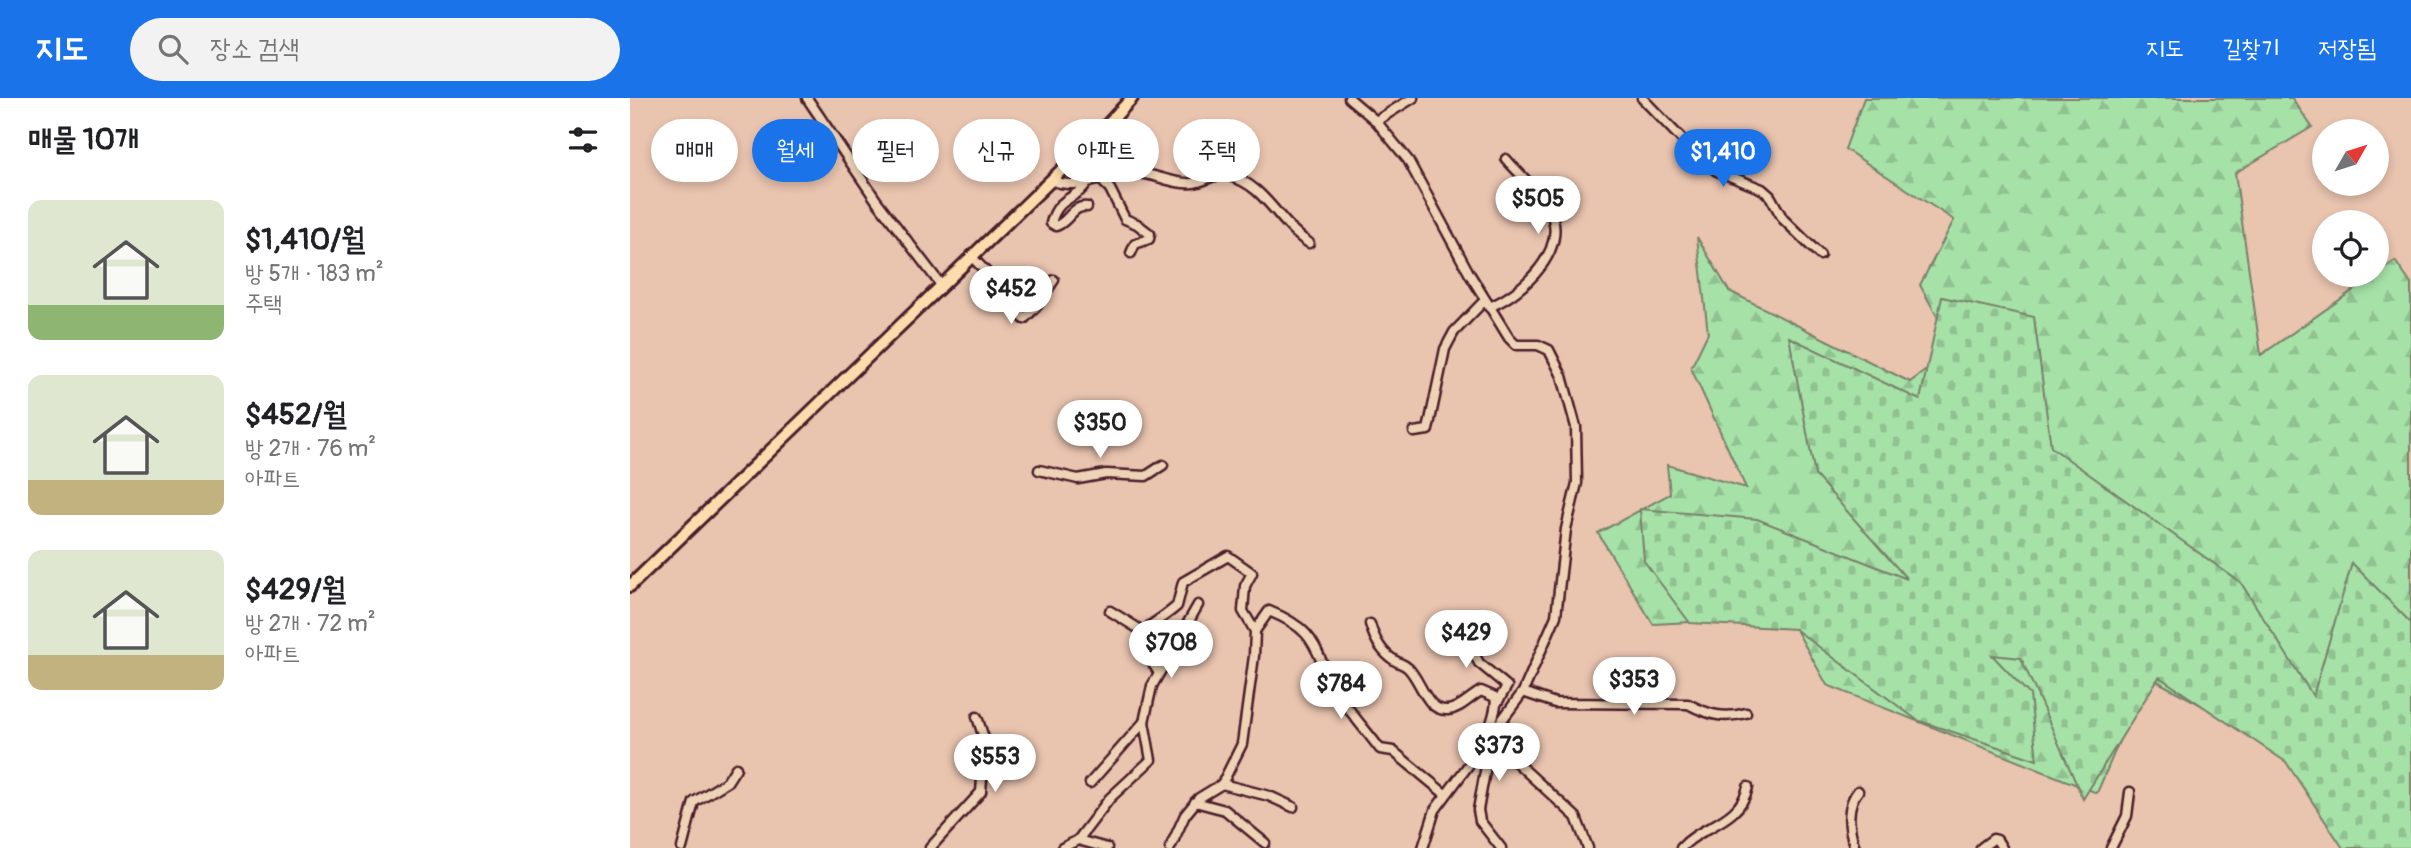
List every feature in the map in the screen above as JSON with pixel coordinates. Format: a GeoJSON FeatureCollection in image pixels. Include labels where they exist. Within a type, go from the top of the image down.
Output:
{"type":"FeatureCollection","features":[{"type":"Feature","properties":{"kind":"main road"},"geometry":{"type":"LineString","coordinates":[[630,586],[1051,180],[1132,98]]}},
{"type":"Feature","properties":{"kind":"street"},"geometry":{"type":"LineString","coordinates":[[807,98],[890,219],[941,285]]}},
{"type":"Feature","properties":{"kind":"street"},"geometry":{"type":"LineString","coordinates":[[1349,98],[1376,121],[1408,160],[1487,304],[1516,345],[1538,345],[1549,350],[1562,376],[1576,427],[1577,484],[1566,529],[1556,616],[1523,692],[1486,744],[1445,794],[1435,810],[1423,848]]}},
{"type":"Feature","properties":{"kind":"street"},"geometry":{"type":"LineString","coordinates":[[1376,121],[1413,98]]}},
{"type":"Feature","properties":{"kind":"street"},"geometry":{"type":"LineString","coordinates":[[1642,98],[1699,157],[1717,171],[1762,189],[1770,196],[1783,219],[1820,255]]}},
{"type":"Feature","properties":{"kind":"street"},"geometry":{"type":"LineString","coordinates":[[1414,432],[1428,430],[1445,349],[1454,332],[1487,304],[1501,303],[1549,257],[1552,247],[1549,210],[1506,159]]}},
{"type":"Feature","properties":{"kind":"street"},"geometry":{"type":"LineString","coordinates":[[1159,177],[1194,183],[1208,177],[1229,176],[1261,193],[1288,227],[1309,243]]}},
{"type":"Feature","properties":{"kind":"street"},"geometry":{"type":"LineString","coordinates":[[1058,182],[1081,182]]}},
{"type":"Feature","properties":{"kind":"street"},"geometry":{"type":"LineString","coordinates":[[1087,182],[1084,188],[1063,200],[1051,223],[1056,226],[1063,224],[1077,208],[1087,207]]}},
{"type":"Feature","properties":{"kind":"street"},"geometry":{"type":"LineString","coordinates":[[1103,182],[1110,189],[1125,219],[1150,234],[1149,239],[1135,244],[1131,253]]}},
{"type":"Feature","properties":{"kind":"street"},"geometry":{"type":"LineString","coordinates":[[971,256],[1012,299],[1024,319],[1037,307],[1054,280]]}},
{"type":"Feature","properties":{"kind":"street"},"geometry":{"type":"LineString","coordinates":[[1039,470],[1078,479],[1106,474],[1146,475],[1163,465]]}},
{"type":"Feature","properties":{"kind":"street"},"geometry":{"type":"LineString","coordinates":[[1159,673],[1146,654],[1144,632],[1148,625],[1177,606],[1182,582],[1228,556],[1252,573],[1245,586],[1243,611],[1255,631]]}},
{"type":"Feature","properties":{"kind":"street"},"geometry":{"type":"LineString","coordinates":[[1090,783],[1144,722],[1159,673],[1198,605]]}},
{"type":"Feature","properties":{"kind":"street"},"geometry":{"type":"LineString","coordinates":[[1110,611],[1144,632]]}},
{"type":"Feature","properties":{"kind":"street"},"geometry":{"type":"LineString","coordinates":[[1170,848],[1177,827],[1195,802],[1222,784],[1242,744],[1255,631],[1269,611],[1295,623],[1310,635],[1338,693],[1380,748],[1393,751],[1445,794]]}},
{"type":"Feature","properties":{"kind":"street"},"geometry":{"type":"LineString","coordinates":[[1370,624],[1378,645],[1391,659],[1409,668],[1426,698],[1439,708],[1449,710],[1458,707],[1481,691],[1488,692],[1497,703]]}},
{"type":"Feature","properties":{"kind":"street"},"geometry":{"type":"LineString","coordinates":[[1464,635],[1479,663],[1507,686],[1497,703],[1489,728],[1486,744],[1488,755],[1478,810],[1480,821],[1501,848]]}},
{"type":"Feature","properties":{"kind":"street"},"geometry":{"type":"LineString","coordinates":[[1523,692],[1555,703],[1689,705],[1705,713],[1728,718],[1746,713]]}},
{"type":"Feature","properties":{"kind":"street"},"geometry":{"type":"LineString","coordinates":[[930,848],[981,792],[985,741],[977,717]]}},
{"type":"Feature","properties":{"kind":"street"},"geometry":{"type":"LineString","coordinates":[[1062,848],[1079,840],[1110,798],[1151,760],[1144,722]]}},
{"type":"Feature","properties":{"kind":"street"},"geometry":{"type":"LineString","coordinates":[[1486,744],[1516,762],[1576,817],[1588,848]]}},
{"type":"Feature","properties":{"kind":"street"},"geometry":{"type":"LineString","coordinates":[[682,848],[694,802],[727,782],[736,768]]}},
{"type":"Feature","properties":{"kind":"street"},"geometry":{"type":"LineString","coordinates":[[1222,784],[1269,796],[1293,807]]}},
{"type":"Feature","properties":{"kind":"street"},"geometry":{"type":"LineString","coordinates":[[1681,848],[1719,825],[1739,806],[1748,788]]}},
{"type":"Feature","properties":{"kind":"street"},"geometry":{"type":"LineString","coordinates":[[1855,848],[1849,818],[1854,796],[1858,791]]}},
{"type":"Feature","properties":{"kind":"street"},"geometry":{"type":"LineString","coordinates":[[2110,848],[2127,816],[2130,792]]}},
{"type":"Feature","properties":{"kind":"street"},"geometry":{"type":"LineString","coordinates":[[1195,802],[1225,810],[1265,843]]}},
{"type":"Feature","properties":{"kind":"street"},"geometry":{"type":"LineString","coordinates":[[1982,848],[1993,839],[1997,840],[2002,848]]}},
{"type":"Feature","properties":{"kind":"street"},"geometry":{"type":"LineString","coordinates":[[1079,840],[1107,848]]}},
{"type":"Feature","properties":{"kind":"green space"},"geometry":{"type":"Polygon","coordinates":[[[1864,98],[2292,98],[2312,127],[2235,173],[2261,355],[2358,287],[2389,287],[2389,265],[2395,261],[2411,284],[2411,848],[2300,758],[2147,676],[2097,793],[1827,685],[1789,617],[1653,624],[1598,533],[1670,494],[1667,465],[1746,488],[1691,368],[1708,333],[1697,237],[1729,291],[1910,382],[1955,349],[1920,285],[1954,220],[1845,149],[1864,98]]]}},
{"type":"Feature","properties":{"kind":"green space"},"geometry":{"type":"Polygon","coordinates":[[[1942,297],[2034,317],[2051,447],[2241,583],[2313,696],[2352,563],[2411,623],[2411,848],[2343,848],[2286,762],[2159,677],[2083,799],[2021,658],[1992,655],[2030,695],[2037,760],[1917,720],[1795,629],[1690,623],[1644,561],[1640,509],[1757,519],[1907,579],[1815,475],[1789,337],[1920,400],[1942,297]]]}}]}
